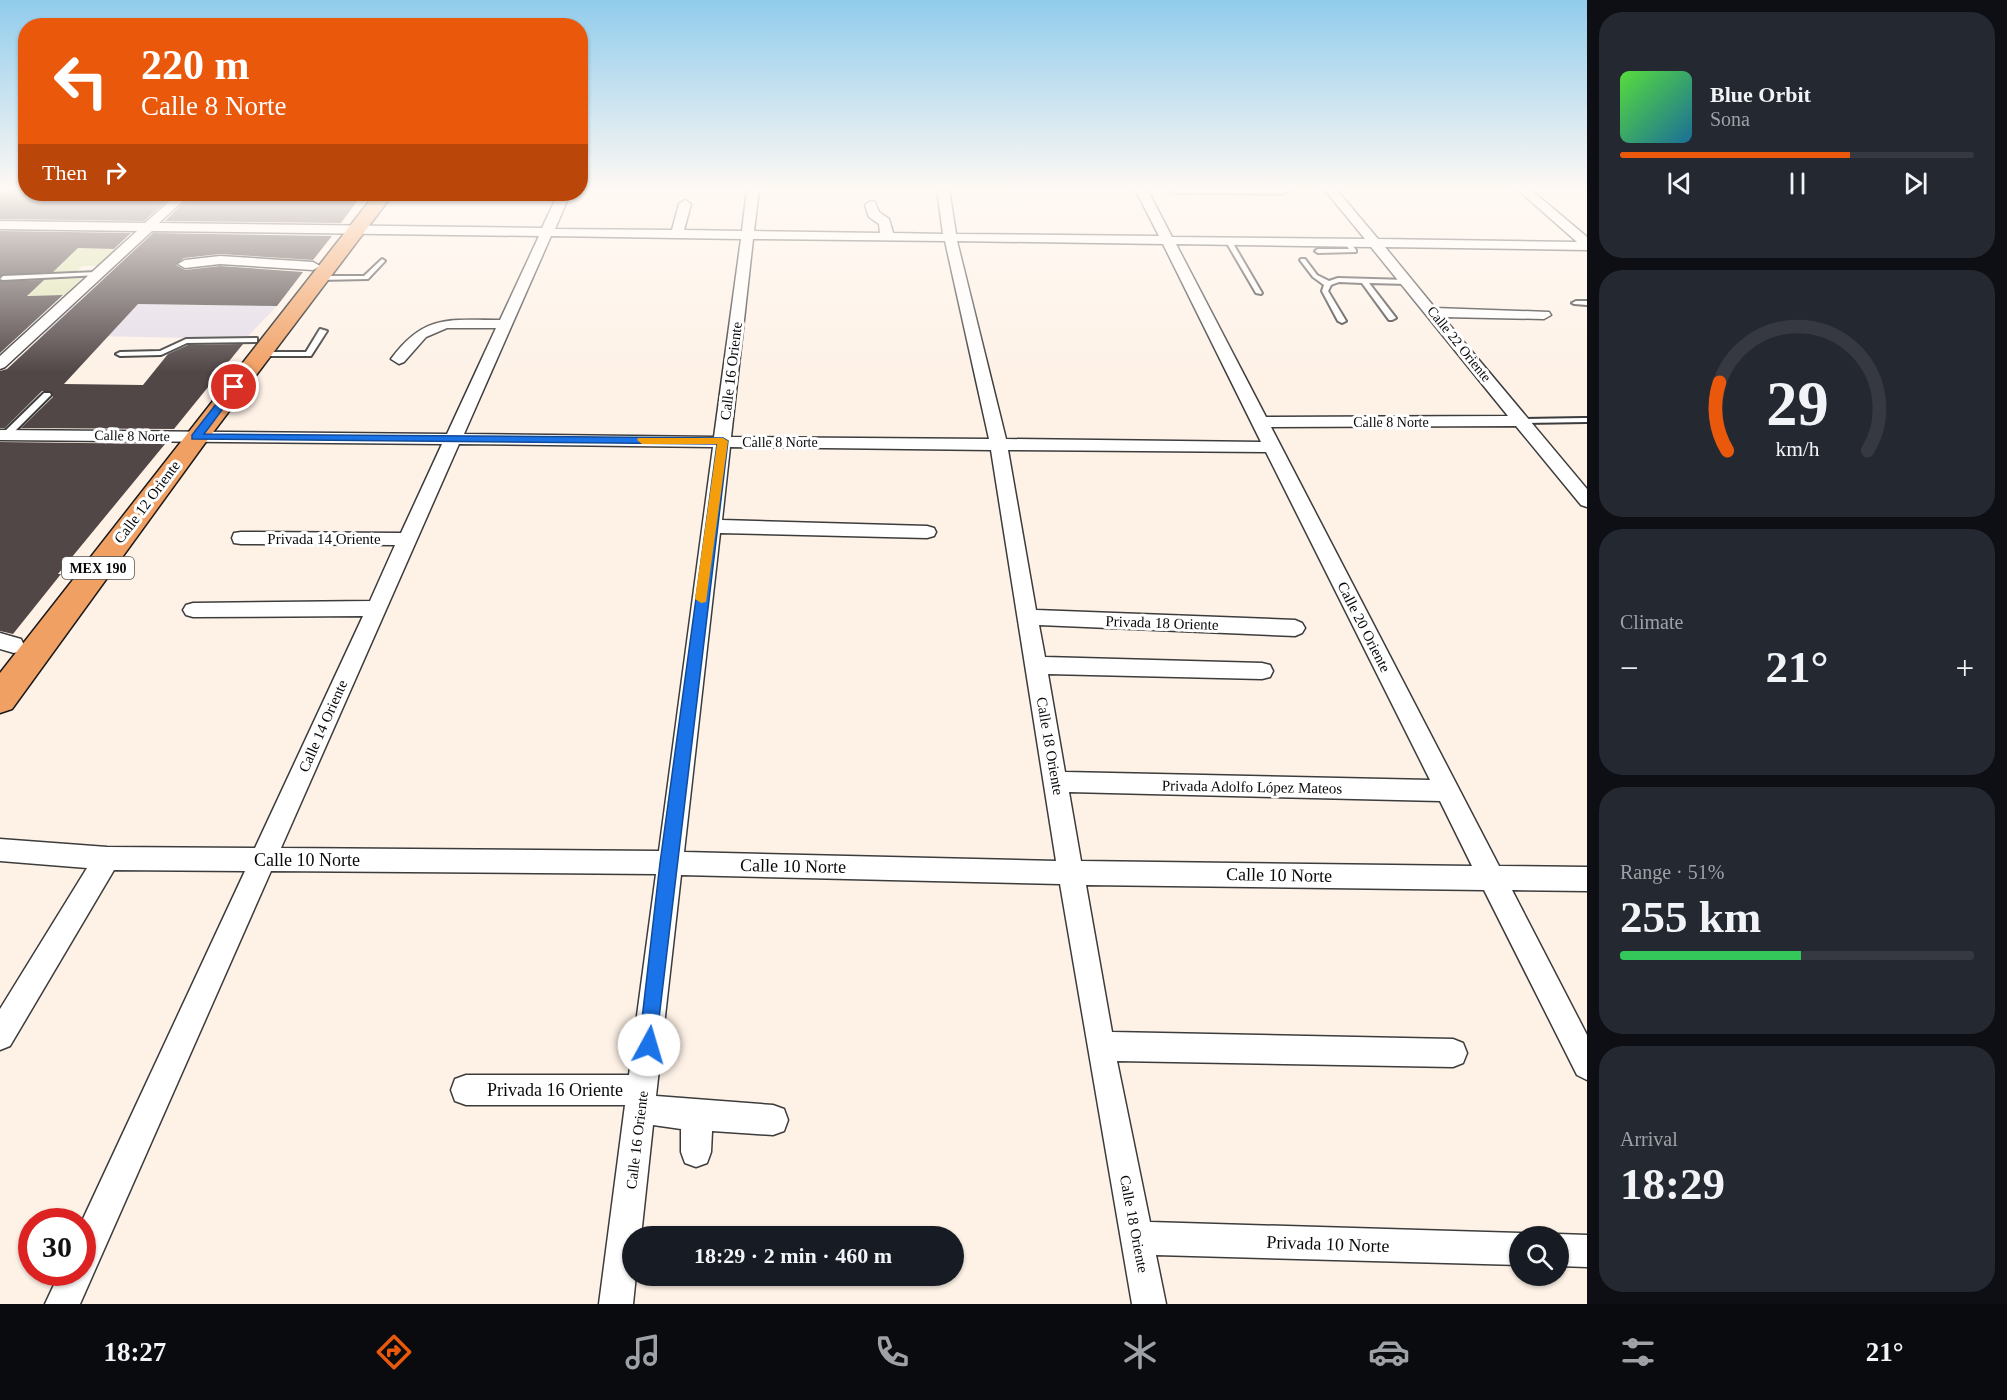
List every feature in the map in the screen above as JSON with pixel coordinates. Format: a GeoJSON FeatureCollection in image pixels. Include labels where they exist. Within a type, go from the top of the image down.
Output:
{"type":"FeatureCollection","features":[{"type":"Feature","properties":{"kind":"main road","name":"Calle 12 Oriente"},"geometry":{"type":"LineString","coordinates":[[5,649],[186,437],[334,250]]}},
{"type":"Feature","properties":{"kind":"main road","name":"Calle 12 Oriente"},"geometry":{"type":"LineString","coordinates":[[0,699],[186,437]]}},
{"type":"Feature","properties":{"kind":"street"},"geometry":{"type":"LineString","coordinates":[[0,364],[123,250]]}},
{"type":"Feature","properties":{"kind":"street","name":"Calle 14 Oriente"},"geometry":{"type":"LineString","coordinates":[[96,1228],[537,250]]}},
{"type":"Feature","properties":{"kind":"street","name":"Calle 16 Oriente"},"geometry":{"type":"LineString","coordinates":[[616,1304],[643,1099],[668,863],[746,250]]}},
{"type":"Feature","properties":{"kind":"street","name":"Calle 18 Oriente"},"geometry":{"type":"LineString","coordinates":[[953,250],[998,443],[1100,1046],[1149,1304]]}},
{"type":"Feature","properties":{"kind":"street","name":"Calle 20 Oriente"},"geometry":{"type":"LineString","coordinates":[[1171,250],[1587,1065]]}},
{"type":"Feature","properties":{"kind":"street","name":"Calle 22 Oriente"},"geometry":{"type":"LineString","coordinates":[[1382,250],[1587,501]]}},
{"type":"Feature","properties":{"kind":"street"},"geometry":{"type":"LineString","coordinates":[[185,264],[220,260],[316,272]]}},
{"type":"Feature","properties":{"kind":"street"},"geometry":{"type":"LineString","coordinates":[[1433,312],[1544,315]]}},
{"type":"Feature","properties":{"kind":"street"},"geometry":{"type":"LineString","coordinates":[[399,359],[421,334],[445,324],[504,324]]}},
{"type":"Feature","properties":{"kind":"street","name":"Calle 8 Norte"},"geometry":{"type":"LineString","coordinates":[[1259,422],[1522,422]]}},
{"type":"Feature","properties":{"kind":"street","name":"Calle 8 Norte"},"geometry":{"type":"LineString","coordinates":[[3,435],[1272,447]]}},
{"type":"Feature","properties":{"kind":"street"},"geometry":{"type":"LineString","coordinates":[[1565,474],[1587,474]]}},
{"type":"Feature","properties":{"kind":"street"},"geometry":{"type":"LineString","coordinates":[[710,526],[927,532]]}},
{"type":"Feature","properties":{"kind":"street","name":"Privada 14 Oriente"},"geometry":{"type":"LineString","coordinates":[[241,538],[407,539]]}},
{"type":"Feature","properties":{"kind":"street"},"geometry":{"type":"LineString","coordinates":[[193,610],[376,608]]}},
{"type":"Feature","properties":{"kind":"street","name":"Privada 18 Oriente"},"geometry":{"type":"LineString","coordinates":[[1028,617],[1295,628]]}},
{"type":"Feature","properties":{"kind":"street"},"geometry":{"type":"LineString","coordinates":[[1036,665],[1262,671]]}},
{"type":"Feature","properties":{"kind":"street","name":"Privada Adolfo López Mateos"},"geometry":{"type":"LineString","coordinates":[[1056,782],[1448,792]]}},
{"type":"Feature","properties":{"kind":"street","name":"Calle 10 Norte"},"geometry":{"type":"LineString","coordinates":[[0,850],[107,858],[668,863],[1072,873],[1587,879]]}},
{"type":"Feature","properties":{"kind":"street"},"geometry":{"type":"LineString","coordinates":[[0,1036],[107,858]]}},
{"type":"Feature","properties":{"kind":"street"},"geometry":{"type":"LineString","coordinates":[[1100,1046],[1453,1053]]}},
{"type":"Feature","properties":{"kind":"street","name":"Privada 16 Oriente"},"geometry":{"type":"LineString","coordinates":[[466,1090],[643,1099],[697,1115],[773,1120]]}},
{"type":"Feature","properties":{"kind":"street"},"geometry":{"type":"LineString","coordinates":[[696,1152],[697,1115]]}},
{"type":"Feature","properties":{"kind":"street","name":"Privada 10 Norte"},"geometry":{"type":"LineString","coordinates":[[1137,1238],[1509,1249]]}},
{"type":"Feature","properties":{"kind":"street"},"geometry":{"type":"LineString","coordinates":[[1569,1250],[1587,1251]]}},
{"type":"Feature","properties":{"kind":"street"},"geometry":{"type":"LineString","coordinates":[[62,1304],[70,1286]]}},
{"type":"Feature","properties":{"kind":"lane"},"geometry":{"type":"LineString","coordinates":[[1233,250],[1259,293]]}},
{"type":"Feature","properties":{"kind":"lane"},"geometry":{"type":"LineString","coordinates":[[1318,251],[1325,250]]}},
{"type":"Feature","properties":{"kind":"lane"},"geometry":{"type":"LineString","coordinates":[[1303,260],[1315,276],[1328,284]]}},
{"type":"Feature","properties":{"kind":"lane"},"geometry":{"type":"LineString","coordinates":[[316,272],[366,278],[382,261]]}},
{"type":"Feature","properties":{"kind":"lane"},"geometry":{"type":"LineString","coordinates":[[3,278],[97,274]]}},
{"type":"Feature","properties":{"kind":"lane"},"geometry":{"type":"LineString","coordinates":[[1342,321],[1325,291],[1328,284],[1338,280],[1408,282]]}},
{"type":"Feature","properties":{"kind":"lane"},"geometry":{"type":"LineString","coordinates":[[1364,281],[1392,318]]}},
{"type":"Feature","properties":{"kind":"lane"},"geometry":{"type":"LineString","coordinates":[[1576,303],[1587,303]]}},
{"type":"Feature","properties":{"kind":"lane"},"geometry":{"type":"LineString","coordinates":[[120,354],[161,353],[186,341],[308,354],[323,331]]}},
{"type":"Feature","properties":{"kind":"lane"},"geometry":{"type":"LineString","coordinates":[[3,435],[47,395]]}},
{"type":"Feature","properties":{"kind":"lane"},"geometry":{"type":"LineString","coordinates":[[1522,422],[1584,420]]}},
{"type":"Feature","properties":{"kind":"shaded area"},"geometry":{"type":"Polygon","coordinates":[[[75,303],[277,306],[245,339],[42,335],[75,303]]]}},
{"type":"Feature","properties":{"kind":"green space"},"geometry":{"type":"Polygon","coordinates":[[[76,250],[116,250],[98,266],[82,266],[74,274],[86,274],[65,295],[0,296],[0,264],[60,265],[76,250]]]}},
{"type":"Feature","properties":{"kind":"building"},"geometry":{"type":"Polygon","coordinates":[[[0,250],[76,250],[53,272],[0,276],[0,250]]]}},
{"type":"Feature","properties":{"kind":"building"},"geometry":{"type":"Polygon","coordinates":[[[135,250],[321,250],[313,260],[220,254],[184,258],[176,265],[185,270],[220,266],[303,272],[277,306],[138,304],[64,384],[143,385],[168,354],[188,345],[243,344],[174,429],[21,428],[53,397],[50,391],[42,391],[5,428],[0,428],[0,371],[7,369],[135,250]]]}},
{"type":"Feature","properties":{"kind":"building"},"geometry":{"type":"Polygon","coordinates":[[[44,280],[27,296],[63,295],[0,353],[0,281],[44,280]]]}},
{"type":"Feature","properties":{"kind":"building"},"geometry":{"type":"Polygon","coordinates":[[[0,442],[165,444],[58,574],[61,574],[13,634],[0,631],[0,442]]]}},
{"type":"Feature","properties":{"kind":"slow traffic"},"geometry":{"type":"LineString","coordinates":[[642,440],[723,441],[701,599]]}},
{"type":"Feature","properties":{"kind":"route"},"geometry":{"type":"LineString","coordinates":[[234,387],[196,437],[723,441],[710,526],[668,863],[649,1045]]}}]}
